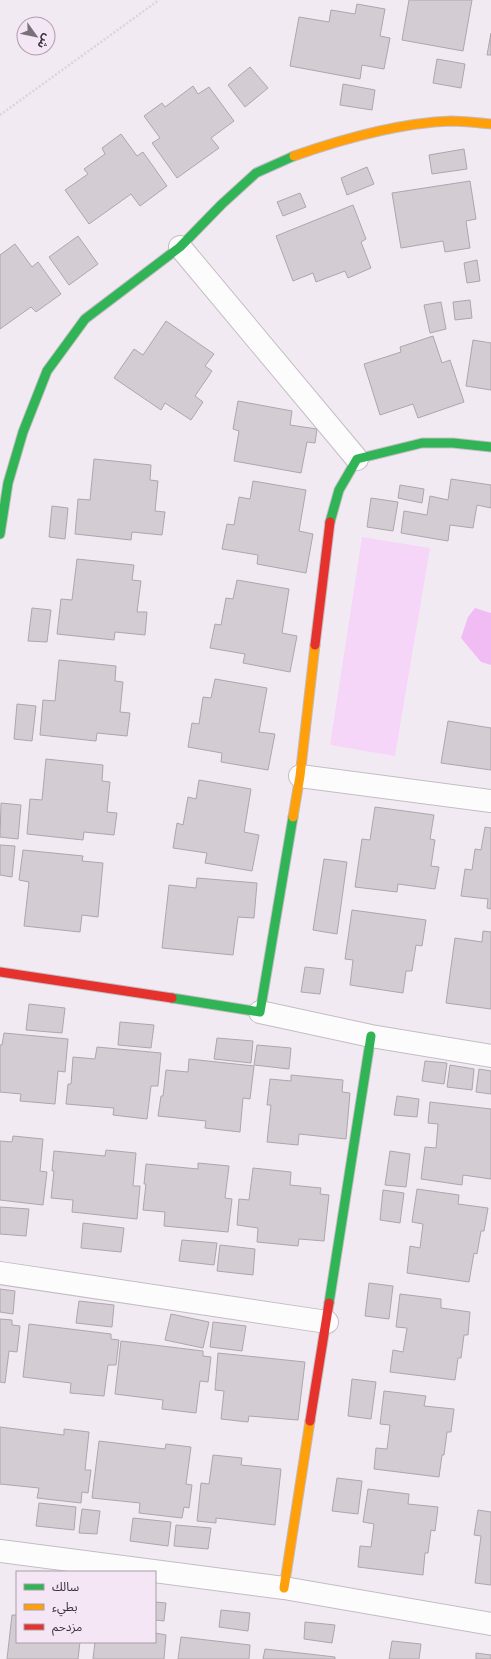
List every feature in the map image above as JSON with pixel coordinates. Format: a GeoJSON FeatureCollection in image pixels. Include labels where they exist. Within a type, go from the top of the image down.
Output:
{"type":"FeatureCollection","features":[{"type":"Feature","properties":{"kind":"street"},"geometry":{"type":"LineString","coordinates":[[0,534],[8,483],[23,432],[47,371],[85,319],[180,247],[222,204],[256,173],[293,156],[340,140],[394,128],[452,121],[491,124]]}},
{"type":"Feature","properties":{"kind":"street"},"geometry":{"type":"LineString","coordinates":[[180,247],[357,459]]}},
{"type":"Feature","properties":{"kind":"street"},"geometry":{"type":"LineString","coordinates":[[260,1012],[300,776],[329,527],[339,490],[357,459],[422,444],[453,443],[491,448]]}},
{"type":"Feature","properties":{"kind":"street"},"geometry":{"type":"LineString","coordinates":[[300,776],[491,801]]}},
{"type":"Feature","properties":{"kind":"street"},"geometry":{"type":"LineString","coordinates":[[0,972],[260,1012],[371,1036],[491,1056]]}},
{"type":"Feature","properties":{"kind":"street"},"geometry":{"type":"LineString","coordinates":[[284,1588],[371,1036]]}},
{"type":"Feature","properties":{"kind":"street"},"geometry":{"type":"LineString","coordinates":[[0,1273],[327,1322]]}},
{"type":"Feature","properties":{"kind":"street"},"geometry":{"type":"LineString","coordinates":[[0,1551],[154,1571]]}},
{"type":"Feature","properties":{"kind":"street"},"geometry":{"type":"LineString","coordinates":[[156,1571],[284,1588],[491,1624]]}},
{"type":"Feature","properties":{"kind":"path"},"geometry":{"type":"LineString","coordinates":[[0,115],[159,0]]}},
{"type":"Feature","properties":{"kind":"shaded area"},"geometry":{"type":"Polygon","coordinates":[[[362,537],[430,548],[395,756],[330,745],[362,537]]]}},
{"type":"Feature","properties":{"kind":"shaded area"},"geometry":{"type":"Polygon","coordinates":[[[475,608],[491,613],[491,665],[481,662],[461,638],[468,617],[475,608]]]}},
{"type":"Feature","properties":{"kind":"building"},"geometry":{"type":"Polygon","coordinates":[[[409,0],[472,0],[463,51],[402,40],[409,0]]]}},
{"type":"Feature","properties":{"kind":"building"},"geometry":{"type":"Polygon","coordinates":[[[357,4],[385,9],[380,36],[390,38],[384,69],[362,65],[360,79],[290,66],[299,17],[329,22],[331,10],[355,14],[357,4]]]}},
{"type":"Feature","properties":{"kind":"building"},"geometry":{"type":"Polygon","coordinates":[[[491,33],[491,55],[487,55],[491,33]]]}},
{"type":"Feature","properties":{"kind":"building"},"geometry":{"type":"Polygon","coordinates":[[[437,59],[465,64],[461,88],[433,83],[437,59]]]}},
{"type":"Feature","properties":{"kind":"building"},"geometry":{"type":"Polygon","coordinates":[[[250,67],[268,88],[245,107],[228,85],[250,67]]]}},
{"type":"Feature","properties":{"kind":"building"},"geometry":{"type":"Polygon","coordinates":[[[343,84],[375,90],[372,110],[340,105],[343,84]]]}},
{"type":"Feature","properties":{"kind":"building"},"geometry":{"type":"Polygon","coordinates":[[[193,86],[198,94],[209,87],[234,121],[211,138],[219,148],[177,178],[152,143],[160,138],[144,116],[162,103],[165,107],[193,86]]]}},
{"type":"Feature","properties":{"kind":"building"},"geometry":{"type":"Polygon","coordinates":[[[121,134],[137,156],[143,152],[167,186],[140,206],[131,194],[89,224],[65,190],[88,174],[84,169],[105,154],[102,148],[121,134]]]}},
{"type":"Feature","properties":{"kind":"building"},"geometry":{"type":"Polygon","coordinates":[[[464,149],[467,169],[432,174],[429,155],[464,149]]]}},
{"type":"Feature","properties":{"kind":"building"},"geometry":{"type":"Polygon","coordinates":[[[367,167],[374,184],[347,195],[341,178],[367,167]]]}},
{"type":"Feature","properties":{"kind":"building"},"geometry":{"type":"Polygon","coordinates":[[[470,181],[476,219],[466,221],[470,248],[445,252],[443,241],[401,248],[392,193],[470,181]]]}},
{"type":"Feature","properties":{"kind":"building"},"geometry":{"type":"Polygon","coordinates":[[[300,193],[306,207],[283,216],[277,202],[300,193]]]}},
{"type":"Feature","properties":{"kind":"building"},"geometry":{"type":"Polygon","coordinates":[[[353,205],[366,239],[361,242],[371,268],[348,278],[345,271],[316,282],[313,273],[293,281],[276,236],[353,205]]]}},
{"type":"Feature","properties":{"kind":"building"},"geometry":{"type":"Polygon","coordinates":[[[78,236],[98,264],[69,285],[49,257],[78,236]]]}},
{"type":"Feature","properties":{"kind":"building"},"geometry":{"type":"Polygon","coordinates":[[[15,244],[32,267],[38,262],[61,294],[36,312],[31,307],[0,329],[0,255],[15,244]]]}},
{"type":"Feature","properties":{"kind":"building"},"geometry":{"type":"Polygon","coordinates":[[[477,260],[480,281],[467,283],[464,263],[477,260]]]}},
{"type":"Feature","properties":{"kind":"building"},"geometry":{"type":"Polygon","coordinates":[[[470,300],[472,318],[455,320],[453,302],[470,300]]]}},
{"type":"Feature","properties":{"kind":"building"},"geometry":{"type":"Polygon","coordinates":[[[441,302],[446,329],[430,333],[424,305],[441,302]]]}},
{"type":"Feature","properties":{"kind":"building"},"geometry":{"type":"Polygon","coordinates":[[[166,321],[214,354],[205,366],[212,371],[195,396],[203,402],[191,420],[165,403],[161,410],[114,378],[134,349],[143,355],[166,321]]]}},
{"type":"Feature","properties":{"kind":"building"},"geometry":{"type":"Polygon","coordinates":[[[433,336],[442,363],[450,360],[464,402],[418,418],[413,404],[380,415],[364,364],[401,352],[400,347],[433,336]]]}},
{"type":"Feature","properties":{"kind":"building"},"geometry":{"type":"Polygon","coordinates":[[[473,340],[491,343],[491,390],[466,386],[473,340]]]}},
{"type":"Feature","properties":{"kind":"building"},"geometry":{"type":"Polygon","coordinates":[[[238,401],[292,411],[290,425],[317,429],[315,443],[307,442],[301,473],[234,461],[239,431],[233,429],[238,401]]]}},
{"type":"Feature","properties":{"kind":"building"},"geometry":{"type":"Polygon","coordinates":[[[94,459],[151,465],[150,480],[158,481],[155,511],[165,512],[162,535],[132,532],[131,540],[75,534],[78,499],[90,500],[94,459]]]}},
{"type":"Feature","properties":{"kind":"building"},"geometry":{"type":"Polygon","coordinates":[[[451,479],[491,485],[491,508],[477,505],[473,528],[450,525],[448,541],[401,533],[404,511],[427,515],[430,496],[448,500],[451,479]]]}},
{"type":"Feature","properties":{"kind":"building"},"geometry":{"type":"Polygon","coordinates":[[[253,481],[306,490],[299,531],[313,534],[306,573],[257,564],[258,555],[222,549],[227,524],[234,525],[239,497],[250,499],[253,481]]]}},
{"type":"Feature","properties":{"kind":"building"},"geometry":{"type":"Polygon","coordinates":[[[400,485],[424,489],[422,503],[398,498],[400,485]]]}},
{"type":"Feature","properties":{"kind":"building"},"geometry":{"type":"Polygon","coordinates":[[[371,498],[398,502],[393,531],[367,527],[371,498]]]}},
{"type":"Feature","properties":{"kind":"building"},"geometry":{"type":"Polygon","coordinates":[[[52,506],[68,508],[65,539],[49,537],[52,506]]]}},
{"type":"Feature","properties":{"kind":"building"},"geometry":{"type":"Polygon","coordinates":[[[77,559],[134,565],[132,580],[141,581],[137,612],[147,612],[145,635],[115,632],[114,640],[57,634],[61,599],[72,600],[77,559]]]}},
{"type":"Feature","properties":{"kind":"building"},"geometry":{"type":"Polygon","coordinates":[[[237,580],[289,589],[282,633],[297,636],[290,672],[243,663],[245,654],[210,648],[215,624],[221,625],[226,598],[233,599],[237,580]]]}},
{"type":"Feature","properties":{"kind":"building"},"geometry":{"type":"Polygon","coordinates":[[[32,608],[51,610],[47,642],[28,641],[32,608]]]}},
{"type":"Feature","properties":{"kind":"building"},"geometry":{"type":"Polygon","coordinates":[[[59,660],[116,666],[115,681],[123,682],[120,712],[130,713],[127,736],[97,733],[96,741],[40,735],[43,700],[55,701],[59,660]]]}},
{"type":"Feature","properties":{"kind":"building"},"geometry":{"type":"Polygon","coordinates":[[[215,679],[267,688],[259,732],[275,734],[268,770],[221,762],[222,753],[188,747],[192,723],[199,724],[203,697],[211,698],[215,679]]]}},
{"type":"Feature","properties":{"kind":"building"},"geometry":{"type":"Polygon","coordinates":[[[17,704],[36,706],[32,741],[14,739],[17,704]]]}},
{"type":"Feature","properties":{"kind":"building"},"geometry":{"type":"Polygon","coordinates":[[[448,721],[491,728],[491,770],[441,763],[448,721]]]}},
{"type":"Feature","properties":{"kind":"building"},"geometry":{"type":"Polygon","coordinates":[[[46,759],[103,765],[102,781],[110,782],[107,812],[117,813],[114,835],[84,832],[83,840],[27,834],[30,799],[42,800],[46,759]]]}},
{"type":"Feature","properties":{"kind":"building"},"geometry":{"type":"Polygon","coordinates":[[[199,780],[251,789],[244,832],[259,835],[252,871],[205,863],[207,853],[173,848],[177,823],[183,825],[188,797],[196,799],[199,780]]]}},
{"type":"Feature","properties":{"kind":"building"},"geometry":{"type":"Polygon","coordinates":[[[1,803],[21,805],[18,839],[0,837],[1,803]]]}},
{"type":"Feature","properties":{"kind":"building"},"geometry":{"type":"Polygon","coordinates":[[[375,807],[434,815],[430,839],[435,840],[431,866],[439,867],[435,889],[398,884],[397,892],[355,887],[362,839],[370,840],[375,807]]]}},
{"type":"Feature","properties":{"kind":"building"},"geometry":{"type":"Polygon","coordinates":[[[485,827],[491,828],[491,909],[487,908],[488,899],[461,896],[465,869],[472,870],[475,849],[481,850],[485,827]]]}},
{"type":"Feature","properties":{"kind":"building"},"geometry":{"type":"Polygon","coordinates":[[[0,845],[15,846],[12,877],[0,875],[0,845]]]}},
{"type":"Feature","properties":{"kind":"building"},"geometry":{"type":"Polygon","coordinates":[[[23,850],[83,856],[82,861],[103,863],[98,917],[82,915],[80,932],[24,926],[29,882],[19,880],[23,850]]]}},
{"type":"Feature","properties":{"kind":"building"},"geometry":{"type":"Polygon","coordinates":[[[324,859],[347,862],[337,934],[313,930],[324,859]]]}},
{"type":"Feature","properties":{"kind":"building"},"geometry":{"type":"Polygon","coordinates":[[[197,878],[257,883],[254,918],[238,917],[233,955],[162,948],[169,885],[196,888],[197,878]]]}},
{"type":"Feature","properties":{"kind":"building"},"geometry":{"type":"Polygon","coordinates":[[[352,910],[426,920],[422,946],[416,945],[412,971],[406,971],[403,993],[350,985],[353,960],[345,959],[352,910]]]}},
{"type":"Feature","properties":{"kind":"building"},"geometry":{"type":"Polygon","coordinates":[[[483,931],[491,932],[491,1009],[446,1003],[455,938],[482,942],[483,931]]]}},
{"type":"Feature","properties":{"kind":"building"},"geometry":{"type":"Polygon","coordinates":[[[305,967],[324,969],[320,994],[301,992],[305,967]]]}},
{"type":"Feature","properties":{"kind":"building"},"geometry":{"type":"Polygon","coordinates":[[[29,1004],[65,1008],[62,1033],[26,1030],[29,1004]]]}},
{"type":"Feature","properties":{"kind":"building"},"geometry":{"type":"Polygon","coordinates":[[[120,1022],[154,1025],[151,1048],[118,1045],[120,1022]]]}},
{"type":"Feature","properties":{"kind":"building"},"geometry":{"type":"Polygon","coordinates":[[[4,1033],[68,1039],[65,1072],[58,1071],[55,1104],[20,1101],[21,1094],[0,1092],[0,1045],[2,1045],[4,1033]]]}},
{"type":"Feature","properties":{"kind":"building"},"geometry":{"type":"Polygon","coordinates":[[[217,1038],[253,1041],[251,1063],[214,1059],[217,1038]]]}},
{"type":"Feature","properties":{"kind":"building"},"geometry":{"type":"Polygon","coordinates":[[[257,1045],[291,1048],[289,1069],[254,1065],[257,1045]]]}},
{"type":"Feature","properties":{"kind":"building"},"geometry":{"type":"Polygon","coordinates":[[[97,1047],[161,1053],[158,1086],[151,1086],[147,1119],[113,1115],[114,1108],[66,1104],[68,1084],[71,1084],[73,1057],[95,1059],[97,1047]]]}},
{"type":"Feature","properties":{"kind":"building"},"geometry":{"type":"Polygon","coordinates":[[[189,1059],[254,1066],[250,1099],[243,1098],[240,1132],[205,1128],[206,1121],[158,1116],[161,1096],[163,1096],[166,1070],[188,1072],[189,1059]]]}},
{"type":"Feature","properties":{"kind":"building"},"geometry":{"type":"Polygon","coordinates":[[[425,1061],[447,1063],[444,1084],[422,1081],[425,1061]]]}},
{"type":"Feature","properties":{"kind":"building"},"geometry":{"type":"Polygon","coordinates":[[[450,1065],[474,1069],[472,1090],[447,1087],[450,1065]]]}},
{"type":"Feature","properties":{"kind":"building"},"geometry":{"type":"Polygon","coordinates":[[[479,1069],[491,1071],[491,1094],[476,1092],[479,1069]]]}},
{"type":"Feature","properties":{"kind":"building"},"geometry":{"type":"Polygon","coordinates":[[[291,1075],[343,1080],[342,1092],[350,1093],[346,1139],[299,1134],[298,1145],[267,1142],[271,1105],[267,1105],[270,1079],[291,1081],[291,1075]]]}},
{"type":"Feature","properties":{"kind":"building"},"geometry":{"type":"Polygon","coordinates":[[[397,1096],[419,1099],[417,1117],[394,1115],[397,1096]]]}},
{"type":"Feature","properties":{"kind":"building"},"geometry":{"type":"Polygon","coordinates":[[[430,1102],[491,1109],[491,1179],[463,1175],[462,1185],[421,1179],[425,1147],[436,1148],[438,1124],[428,1123],[430,1102]]]}},
{"type":"Feature","properties":{"kind":"building"},"geometry":{"type":"Polygon","coordinates":[[[13,1136],[43,1139],[40,1171],[47,1172],[43,1205],[0,1200],[0,1141],[12,1142],[13,1136]]]}},
{"type":"Feature","properties":{"kind":"building"},"geometry":{"type":"Polygon","coordinates":[[[106,1150],[136,1153],[133,1186],[140,1186],[137,1219],[72,1212],[73,1200],[51,1198],[54,1171],[52,1171],[54,1151],[105,1156],[106,1150]]]}},
{"type":"Feature","properties":{"kind":"building"},"geometry":{"type":"Polygon","coordinates":[[[390,1151],[410,1154],[406,1187],[385,1185],[390,1151]]]}},
{"type":"Feature","properties":{"kind":"building"},"geometry":{"type":"Polygon","coordinates":[[[198,1163],[229,1166],[225,1198],[232,1199],[228,1232],[164,1226],[165,1212],[143,1210],[146,1184],[144,1184],[146,1164],[198,1169],[198,1163]]]}},
{"type":"Feature","properties":{"kind":"building"},"geometry":{"type":"Polygon","coordinates":[[[253,1168],[291,1172],[290,1185],[321,1188],[320,1194],[329,1195],[324,1241],[299,1239],[298,1246],[257,1242],[258,1228],[237,1225],[239,1199],[249,1200],[253,1168]]]}},
{"type":"Feature","properties":{"kind":"building"},"geometry":{"type":"Polygon","coordinates":[[[417,1189],[459,1195],[458,1204],[488,1208],[484,1231],[481,1231],[477,1254],[474,1253],[469,1282],[407,1273],[410,1246],[420,1248],[423,1224],[412,1222],[417,1189]]]}},
{"type":"Feature","properties":{"kind":"building"},"geometry":{"type":"Polygon","coordinates":[[[383,1190],[404,1193],[400,1223],[380,1220],[383,1190]]]}},
{"type":"Feature","properties":{"kind":"building"},"geometry":{"type":"Polygon","coordinates":[[[0,1207],[29,1209],[26,1236],[0,1234],[0,1207]]]}},
{"type":"Feature","properties":{"kind":"building"},"geometry":{"type":"Polygon","coordinates":[[[83,1223],[124,1228],[121,1252],[81,1248],[83,1223]]]}},
{"type":"Feature","properties":{"kind":"building"},"geometry":{"type":"Polygon","coordinates":[[[182,1240],[217,1243],[214,1265],[179,1261],[182,1240]]]}},
{"type":"Feature","properties":{"kind":"building"},"geometry":{"type":"Polygon","coordinates":[[[220,1245],[255,1249],[253,1275],[217,1271],[220,1245]]]}},
{"type":"Feature","properties":{"kind":"building"},"geometry":{"type":"Polygon","coordinates":[[[369,1283],[393,1286],[389,1319],[365,1316],[369,1283]]]}},
{"type":"Feature","properties":{"kind":"building"},"geometry":{"type":"Polygon","coordinates":[[[0,1289],[15,1291],[13,1314],[0,1312],[0,1289]]]}},
{"type":"Feature","properties":{"kind":"building"},"geometry":{"type":"Polygon","coordinates":[[[400,1294],[441,1299],[441,1308],[470,1312],[468,1335],[464,1335],[461,1358],[458,1358],[455,1380],[390,1372],[393,1350],[403,1352],[407,1328],[396,1327],[400,1294]]]}},
{"type":"Feature","properties":{"kind":"building"},"geometry":{"type":"Polygon","coordinates":[[[79,1301],[114,1305],[112,1327],[76,1323],[79,1301]]]}},
{"type":"Feature","properties":{"kind":"building"},"geometry":{"type":"Polygon","coordinates":[[[171,1314],[209,1322],[203,1348],[165,1340],[171,1314]]]}},
{"type":"Feature","properties":{"kind":"building"},"geometry":{"type":"Polygon","coordinates":[[[0,1319],[12,1320],[12,1325],[20,1326],[17,1352],[9,1351],[5,1383],[0,1382],[0,1319]]]}},
{"type":"Feature","properties":{"kind":"building"},"geometry":{"type":"Polygon","coordinates":[[[213,1322],[246,1326],[242,1351],[210,1347],[213,1322]]]}},
{"type":"Feature","properties":{"kind":"building"},"geometry":{"type":"Polygon","coordinates":[[[29,1324],[111,1334],[111,1339],[119,1340],[116,1365],[108,1365],[104,1396],[70,1393],[71,1383],[23,1377],[29,1324]]]}},
{"type":"Feature","properties":{"kind":"building"},"geometry":{"type":"Polygon","coordinates":[[[121,1341],[203,1351],[203,1356],[211,1357],[208,1382],[200,1381],[196,1413],[162,1409],[163,1400],[115,1394],[121,1341]]]}},
{"type":"Feature","properties":{"kind":"building"},"geometry":{"type":"Polygon","coordinates":[[[218,1353],[305,1362],[298,1420],[249,1416],[248,1422],[221,1419],[224,1391],[215,1390],[218,1353]]]}},
{"type":"Feature","properties":{"kind":"building"},"geometry":{"type":"Polygon","coordinates":[[[352,1379],[376,1382],[371,1419],[348,1416],[352,1379]]]}},
{"type":"Feature","properties":{"kind":"building"},"geometry":{"type":"Polygon","coordinates":[[[384,1391],[426,1396],[424,1406],[454,1409],[451,1432],[447,1432],[439,1477],[374,1469],[376,1448],[387,1449],[390,1425],[380,1424],[384,1391]]]}},
{"type":"Feature","properties":{"kind":"building"},"geometry":{"type":"Polygon","coordinates":[[[0,1427],[64,1435],[64,1429],[89,1432],[85,1470],[91,1470],[88,1493],[82,1492],[81,1503],[37,1498],[39,1488],[0,1484],[0,1427]]]}},
{"type":"Feature","properties":{"kind":"building"},"geometry":{"type":"Polygon","coordinates":[[[99,1441],[165,1449],[166,1444],[191,1447],[186,1484],[192,1485],[189,1508],[184,1507],[182,1518],[139,1513],[140,1503],[92,1498],[99,1441]]]}},
{"type":"Feature","properties":{"kind":"building"},"geometry":{"type":"Polygon","coordinates":[[[213,1455],[242,1458],[241,1465],[281,1469],[275,1525],[216,1518],[216,1523],[197,1521],[201,1483],[209,1484],[213,1455]]]}},
{"type":"Feature","properties":{"kind":"building"},"geometry":{"type":"Polygon","coordinates":[[[337,1478],[362,1481],[358,1514],[332,1511],[337,1478]]]}},
{"type":"Feature","properties":{"kind":"building"},"geometry":{"type":"Polygon","coordinates":[[[368,1489],[409,1494],[408,1504],[438,1507],[435,1531],[431,1530],[428,1553],[425,1553],[423,1575],[358,1567],[360,1546],[371,1547],[374,1524],[363,1522],[368,1489]]]}},
{"type":"Feature","properties":{"kind":"building"},"geometry":{"type":"Polygon","coordinates":[[[39,1503],[76,1507],[74,1530],[36,1526],[39,1503]]]}},
{"type":"Feature","properties":{"kind":"building"},"geometry":{"type":"Polygon","coordinates":[[[82,1509],[100,1511],[97,1534],[79,1533],[82,1509]]]}},
{"type":"Feature","properties":{"kind":"building"},"geometry":{"type":"Polygon","coordinates":[[[478,1510],[491,1512],[491,1585],[475,1583],[481,1536],[474,1535],[478,1510]]]}},
{"type":"Feature","properties":{"kind":"building"},"geometry":{"type":"Polygon","coordinates":[[[133,1518],[171,1522],[168,1546],[130,1541],[133,1518]]]}},
{"type":"Feature","properties":{"kind":"building"},"geometry":{"type":"Polygon","coordinates":[[[176,1525],[211,1528],[208,1549],[174,1546],[176,1525]]]}},
{"type":"Feature","properties":{"kind":"building"},"geometry":{"type":"Polygon","coordinates":[[[156,1602],[166,1603],[164,1621],[156,1620],[156,1602]]]}},
{"type":"Feature","properties":{"kind":"building"},"geometry":{"type":"Polygon","coordinates":[[[221,1610],[250,1613],[248,1631],[219,1627],[221,1610]]]}},
{"type":"Feature","properties":{"kind":"building"},"geometry":{"type":"Polygon","coordinates":[[[12,1615],[16,1615],[16,1643],[80,1643],[78,1659],[7,1659],[12,1615]]]}},
{"type":"Feature","properties":{"kind":"building"},"geometry":{"type":"Polygon","coordinates":[[[305,1622],[335,1625],[332,1643],[304,1639],[305,1622]]]}},
{"type":"Feature","properties":{"kind":"building"},"geometry":{"type":"Polygon","coordinates":[[[156,1633],[166,1635],[164,1659],[93,1659],[95,1643],[156,1643],[156,1633]]]}},
{"type":"Feature","properties":{"kind":"building"},"geometry":{"type":"Polygon","coordinates":[[[181,1637],[250,1645],[249,1659],[178,1659],[181,1637]]]}},
{"type":"Feature","properties":{"kind":"building"},"geometry":{"type":"Polygon","coordinates":[[[392,1641],[421,1644],[419,1659],[389,1659],[392,1641]]]}},
{"type":"Feature","properties":{"kind":"building"},"geometry":{"type":"Polygon","coordinates":[[[265,1649],[335,1657],[335,1659],[263,1659],[265,1649]]]}},
{"type":"Feature","properties":{"kind":"building"},"geometry":{"type":"Polygon","coordinates":[[[476,1653],[491,1655],[491,1659],[476,1659],[476,1653]]]}},
{"type":"Feature","properties":{"kind":"traffic: fast"},"geometry":{"type":"LineString","coordinates":[[0,534],[8,483],[23,432],[47,371],[85,319],[180,247],[222,204],[256,173],[294,156]]}},
{"type":"Feature","properties":{"kind":"traffic: fast"},"geometry":{"type":"LineString","coordinates":[[330,522],[339,490],[357,459],[422,443],[453,443],[491,447]]}},
{"type":"Feature","properties":{"kind":"traffic: fast"},"geometry":{"type":"LineString","coordinates":[[172,998],[260,1012],[293,817]]}},
{"type":"Feature","properties":{"kind":"traffic: fast"},"geometry":{"type":"LineString","coordinates":[[329,1303],[371,1036]]}},
{"type":"Feature","properties":{"kind":"traffic: slow"},"geometry":{"type":"LineString","coordinates":[[294,156],[333,143],[391,128],[431,122],[451,121],[491,124]]}},
{"type":"Feature","properties":{"kind":"traffic: slow"},"geometry":{"type":"LineString","coordinates":[[293,817],[300,776],[315,645]]}},
{"type":"Feature","properties":{"kind":"traffic: slow"},"geometry":{"type":"LineString","coordinates":[[284,1588],[310,1421]]}},
{"type":"Feature","properties":{"kind":"traffic: jam"},"geometry":{"type":"LineString","coordinates":[[315,645],[330,522]]}},
{"type":"Feature","properties":{"kind":"traffic: jam"},"geometry":{"type":"LineString","coordinates":[[0,972],[172,998]]}},
{"type":"Feature","properties":{"kind":"traffic: jam"},"geometry":{"type":"LineString","coordinates":[[310,1421],[329,1303]]}}]}
